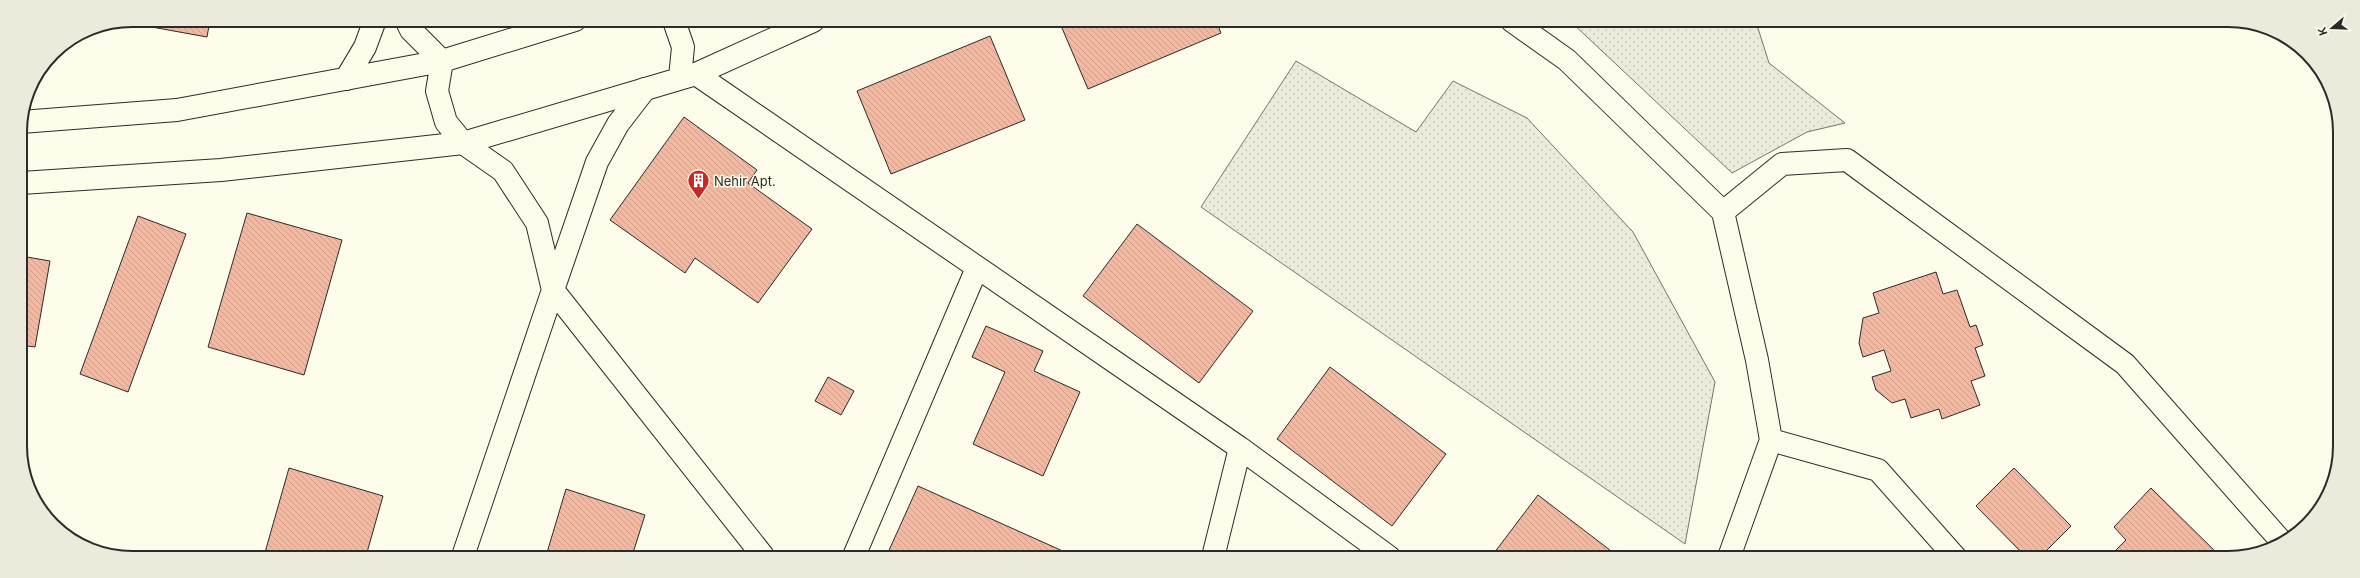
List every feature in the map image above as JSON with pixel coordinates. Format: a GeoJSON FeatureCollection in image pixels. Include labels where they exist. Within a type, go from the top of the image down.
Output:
{"type":"FeatureCollection","features":[{"type":"Feature","properties":{"kind":"street"},"geometry":{"type":"LineString","coordinates":[[346,79],[365,47],[372,27]]}},
{"type":"Feature","properties":{"kind":"street"},"geometry":{"type":"LineString","coordinates":[[410,27],[442,61]]}},
{"type":"Feature","properties":{"kind":"street"},"geometry":{"type":"LineString","coordinates":[[28,121],[176,110],[442,61],[552,27]]}},
{"type":"Feature","properties":{"kind":"street"},"geometry":{"type":"LineString","coordinates":[[676,27],[683,47],[688,76],[977,268],[1240,448],[1381,551]]}},
{"type":"Feature","properties":{"kind":"street"},"geometry":{"type":"LineString","coordinates":[[27,183],[221,170],[463,143],[688,76],[799,27]]}},
{"type":"Feature","properties":{"kind":"street"},"geometry":{"type":"LineString","coordinates":[[1520,27],[1567,60],[1723,212],[1757,360],[1771,440],[1732,551]]}},
{"type":"Feature","properties":{"kind":"street"},"geometry":{"type":"LineString","coordinates":[[442,61],[437,91],[446,122],[463,143],[503,171],[537,223],[552,290],[759,551]]}},
{"type":"Feature","properties":{"kind":"street"},"geometry":{"type":"LineString","coordinates":[[465,551],[552,290],[597,162],[618,124],[645,89]]}},
{"type":"Feature","properties":{"kind":"street"},"geometry":{"type":"LineString","coordinates":[[1723,212],[1782,164],[1847,160],[2125,364],[2279,538]]}},
{"type":"Feature","properties":{"kind":"street"},"geometry":{"type":"LineString","coordinates":[[856,551],[977,268]]}},
{"type":"Feature","properties":{"kind":"street"},"geometry":{"type":"LineString","coordinates":[[1771,440],[1878,470],[1950,551]]}},
{"type":"Feature","properties":{"kind":"street"},"geometry":{"type":"LineString","coordinates":[[1214,551],[1240,448]]}},
{"type":"Feature","properties":{"kind":"shaded area"},"geometry":{"type":"Polygon","coordinates":[[[1576,27],[1758,27],[1769,63],[1845,123],[1807,132],[1732,173],[1576,27]]]}},
{"type":"Feature","properties":{"kind":"shaded area"},"geometry":{"type":"Polygon","coordinates":[[[1296,61],[1416,132],[1453,81],[1527,118],[1633,232],[1715,382],[1685,544],[1201,207],[1296,61]]]}},
{"type":"Feature","properties":{"kind":"building"},"geometry":{"type":"Polygon","coordinates":[[[152,27],[209,27],[207,37],[152,27]]]}},
{"type":"Feature","properties":{"kind":"building"},"geometry":{"type":"Polygon","coordinates":[[[1062,27],[1218,27],[1221,33],[1088,89],[1062,27]]]}},
{"type":"Feature","properties":{"kind":"building"},"geometry":{"type":"Polygon","coordinates":[[[990,36],[1025,120],[891,174],[857,91],[990,36]]]}},
{"type":"Feature","properties":{"kind":"building","name":"Nehir Apt."},"geometry":{"type":"Polygon","coordinates":[[[684,117],[757,170],[748,183],[812,229],[758,303],[695,258],[685,273],[610,220],[684,117]]]}},
{"type":"Feature","properties":{"kind":"building"},"geometry":{"type":"Polygon","coordinates":[[[247,213],[342,240],[304,375],[208,347],[247,213]]]}},
{"type":"Feature","properties":{"kind":"building"},"geometry":{"type":"Polygon","coordinates":[[[138,216],[186,234],[128,392],[80,374],[138,216]]]}},
{"type":"Feature","properties":{"kind":"building"},"geometry":{"type":"Polygon","coordinates":[[[1137,224],[1253,311],[1199,383],[1083,296],[1137,224]]]}},
{"type":"Feature","properties":{"kind":"building"},"geometry":{"type":"Polygon","coordinates":[[[27,257],[50,261],[35,347],[27,346],[27,257]]]}},
{"type":"Feature","properties":{"kind":"building"},"geometry":{"type":"Polygon","coordinates":[[[1936,272],[1943,294],[1957,290],[1970,327],[1976,325],[1983,345],[1975,348],[1985,376],[1971,381],[1980,405],[1942,419],[1939,409],[1911,418],[1905,399],[1892,403],[1876,390],[1872,377],[1891,371],[1884,350],[1863,357],[1859,343],[1863,318],[1879,313],[1873,293],[1936,272]]]}},
{"type":"Feature","properties":{"kind":"building"},"geometry":{"type":"Polygon","coordinates":[[[986,326],[1043,351],[1034,371],[1080,392],[1043,476],[973,444],[1005,372],[972,357],[986,326]]]}},
{"type":"Feature","properties":{"kind":"building"},"geometry":{"type":"Polygon","coordinates":[[[1330,367],[1446,454],[1392,526],[1277,439],[1330,367]]]}},
{"type":"Feature","properties":{"kind":"building"},"geometry":{"type":"Polygon","coordinates":[[[828,377],[854,391],[841,415],[815,401],[828,377]]]}},
{"type":"Feature","properties":{"kind":"building"},"geometry":{"type":"Polygon","coordinates":[[[289,468],[383,496],[367,551],[265,551],[289,468]]]}},
{"type":"Feature","properties":{"kind":"building"},"geometry":{"type":"Polygon","coordinates":[[[2014,468],[2071,526],[2046,551],[2020,551],[1976,506],[2014,468]]]}},
{"type":"Feature","properties":{"kind":"building"},"geometry":{"type":"Polygon","coordinates":[[[918,486],[1063,551],[889,551],[918,486]]]}},
{"type":"Feature","properties":{"kind":"building"},"geometry":{"type":"Polygon","coordinates":[[[2151,488],[2215,551],[2115,551],[2126,540],[2114,527],[2151,488]]]}},
{"type":"Feature","properties":{"kind":"building"},"geometry":{"type":"Polygon","coordinates":[[[566,489],[645,515],[634,551],[547,551],[566,489]]]}},
{"type":"Feature","properties":{"kind":"building"},"geometry":{"type":"Polygon","coordinates":[[[1538,495],[1611,551],[1496,551],[1538,495]]]}},
{"type":"Feature","properties":{"kind":"place","name":"Nehir Apt."},"geometry":{"type":"Point","coordinates":[699,200]}}]}
